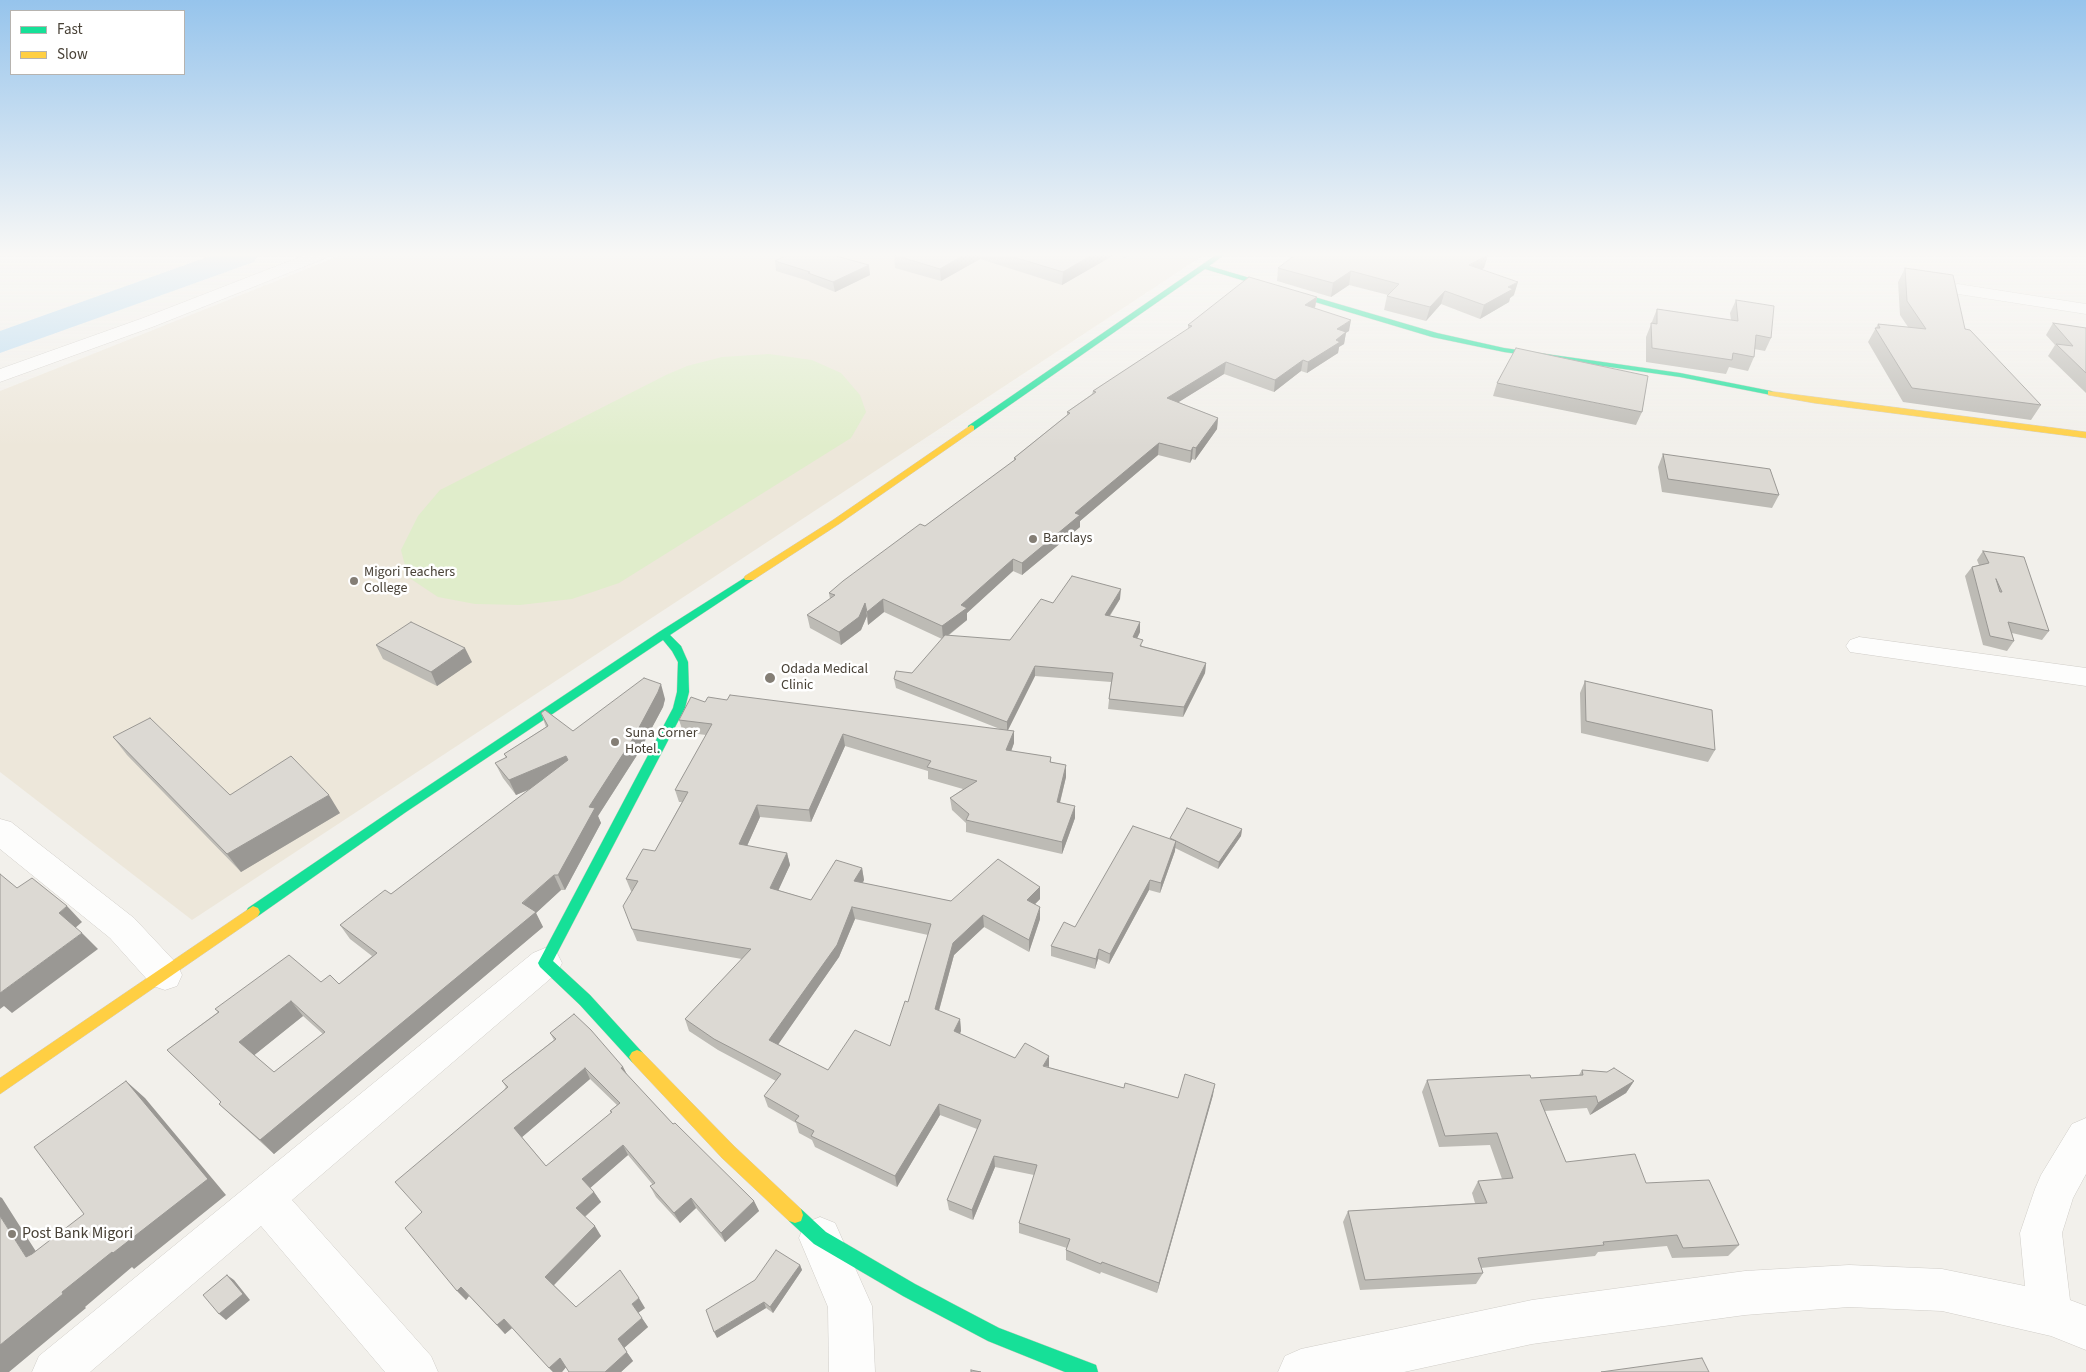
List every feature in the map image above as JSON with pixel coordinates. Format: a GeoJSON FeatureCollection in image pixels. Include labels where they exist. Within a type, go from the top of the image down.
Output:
{"type":"FeatureCollection","features":[{"type":"Feature","properties":{"kind":"main road"},"geometry":{"type":"LineString","coordinates":[[0,1087],[165,975],[402,809],[663,634],[836,522],[1130,319]]}},
{"type":"Feature","properties":{"kind":"main road"},"geometry":{"type":"LineString","coordinates":[[1376,319],[1434,335],[1504,350],[1680,375],[1814,401],[2086,436]]}},
{"type":"Feature","properties":{"kind":"main road"},"geometry":{"type":"LineString","coordinates":[[663,634],[677,649],[683,662],[684,692],[679,708],[545,963],[585,1000],[728,1152],[820,1238],[909,1290],[994,1335],[1089,1372]]}},
{"type":"Feature","properties":{"kind":"street"},"geometry":{"type":"LineString","coordinates":[[0,376],[157,319]]}},
{"type":"Feature","properties":{"kind":"street"},"geometry":{"type":"LineString","coordinates":[[1859,646],[2086,677]]}},
{"type":"Feature","properties":{"kind":"street"},"geometry":{"type":"LineString","coordinates":[[7,847],[122,928],[165,975]]}},
{"type":"Feature","properties":{"kind":"street"},"geometry":{"type":"LineString","coordinates":[[56,1372],[545,963]]}},
{"type":"Feature","properties":{"kind":"street"},"geometry":{"type":"LineString","coordinates":[[2068,1321],[2044,1275],[2041,1233],[2055,1189],[2086,1137]]}},
{"type":"Feature","properties":{"kind":"street"},"geometry":{"type":"LineString","coordinates":[[264,1199],[415,1372]]}},
{"type":"Feature","properties":{"kind":"street"},"geometry":{"type":"LineString","coordinates":[[820,1238],[850,1306],[852,1372]]}},
{"type":"Feature","properties":{"kind":"street"},"geometry":{"type":"LineString","coordinates":[[1301,1372],[1532,1322],[1745,1293],[1849,1286],[1942,1290],[2068,1321]]}},
{"type":"Feature","properties":{"kind":"shaded area","name":"Migori Teachers College"},"geometry":{"type":"Polygon","coordinates":[[[180,319],[1107,319],[192,920],[0,772],[0,391],[180,319]]]}},
{"type":"Feature","properties":{"kind":"green space"},"geometry":{"type":"Polygon","coordinates":[[[769,354],[812,360],[841,373],[860,395],[866,412],[851,438],[619,583],[572,599],[520,605],[475,604],[438,597],[408,577],[401,550],[418,516],[440,490],[687,366],[722,357],[769,354]]]}},
{"type":"Feature","properties":{"kind":"building"},"geometry":{"type":"Polygon","coordinates":[[[1196,319],[1351,320],[1337,329],[1346,332],[1336,340],[1340,342],[1308,362],[1303,360],[1275,380],[1226,362],[1167,398],[1218,418],[1196,448],[1193,447],[1191,451],[1159,443],[1075,513],[1080,515],[1022,563],[1013,559],[961,605],[967,608],[942,626],[883,599],[867,612],[865,603],[859,617],[839,632],[807,615],[835,595],[829,593],[843,581],[920,524],[925,526],[1016,459],[1014,458],[1070,413],[1067,412],[1096,392],[1093,391],[1192,326],[1188,325],[1196,319]]]}},
{"type":"Feature","properties":{"kind":"building"},"geometry":{"type":"Polygon","coordinates":[[[1657,319],[1725,319],[1738,321],[1738,319],[1773,319],[1771,338],[1756,335],[1754,357],[1733,353],[1732,360],[1652,348],[1651,323],[1657,324],[1657,319]]]}},
{"type":"Feature","properties":{"kind":"building"},"geometry":{"type":"Polygon","coordinates":[[[1919,319],[1963,319],[1965,329],[1970,330],[2041,405],[1912,388],[1875,328],[1880,328],[1878,324],[1926,329],[1919,319]]]}},
{"type":"Feature","properties":{"kind":"building"},"geometry":{"type":"Polygon","coordinates":[[[2053,323],[2086,328],[2086,373],[2056,344],[2073,346],[2053,323]]]}},
{"type":"Feature","properties":{"kind":"building"},"geometry":{"type":"Polygon","coordinates":[[[1516,348],[1648,376],[1642,412],[1497,383],[1516,348]]]}},
{"type":"Feature","properties":{"kind":"building"},"geometry":{"type":"Polygon","coordinates":[[[1663,454],[1770,469],[1779,495],[1668,479],[1663,454]]]}},
{"type":"Feature","properties":{"kind":"building"},"geometry":{"type":"Polygon","coordinates":[[[1983,551],[2024,557],[2049,631],[2008,622],[2014,641],[1990,636],[1972,567],[1989,563],[1983,551]]]}},
{"type":"Feature","properties":{"kind":"building"},"geometry":{"type":"Polygon","coordinates":[[[1072,576],[1121,589],[1105,615],[1140,622],[1133,637],[1143,640],[1140,646],[1206,663],[1184,707],[1109,699],[1113,673],[1035,666],[1007,722],[894,679],[896,671],[912,673],[945,635],[1010,640],[1041,599],[1053,603],[1072,576]]]}},
{"type":"Feature","properties":{"kind":"building"},"geometry":{"type":"Polygon","coordinates":[[[411,622],[465,648],[431,672],[376,645],[411,622]]]}},
{"type":"Feature","properties":{"kind":"building"},"geometry":{"type":"Polygon","coordinates":[[[644,678],[661,684],[634,737],[589,807],[595,808],[558,875],[554,875],[522,903],[536,912],[260,1140],[219,1104],[221,1102],[167,1050],[219,1012],[215,1009],[289,955],[321,982],[330,975],[339,984],[377,953],[340,925],[385,890],[391,894],[568,760],[566,756],[509,780],[495,763],[507,757],[504,754],[548,726],[541,713],[545,710],[573,731],[644,678]],[[291,1001],[239,1042],[274,1072],[325,1032],[291,1001]]]}},
{"type":"Feature","properties":{"kind":"building"},"geometry":{"type":"Polygon","coordinates":[[[1585,681],[1712,710],[1715,750],[1586,721],[1585,681]]]}},
{"type":"Feature","properties":{"kind":"building"},"geometry":{"type":"Polygon","coordinates":[[[730,695],[1014,731],[1006,750],[1051,757],[1050,762],[1066,765],[1057,802],[1075,806],[1062,842],[966,820],[969,814],[950,798],[977,781],[927,767],[931,761],[843,734],[809,810],[757,805],[739,844],[787,853],[770,888],[811,900],[836,860],[862,868],[854,881],[951,901],[998,859],[1040,887],[1027,900],[1040,907],[1029,940],[983,915],[953,943],[935,1009],[960,1019],[954,1031],[1015,1058],[1025,1043],[1049,1056],[1043,1066],[1124,1088],[1125,1083],[1178,1098],[1185,1074],[1215,1084],[1159,1283],[1066,1250],[1070,1239],[1019,1223],[1037,1165],[994,1156],[972,1210],[947,1200],[981,1120],[939,1104],[895,1176],[811,1136],[814,1131],[795,1121],[799,1116],[764,1096],[781,1074],[714,1039],[685,1019],[751,949],[632,929],[623,906],[638,881],[626,879],[643,849],[655,851],[688,792],[675,790],[712,724],[679,720],[691,697],[705,702],[708,697],[727,700],[730,695]],[[852,907],[837,945],[769,1040],[828,1070],[855,1030],[890,1046],[905,1001],[908,1002],[931,924],[852,907]]]}},
{"type":"Feature","properties":{"kind":"building"},"geometry":{"type":"Polygon","coordinates":[[[150,718],[230,795],[291,756],[329,795],[227,854],[113,737],[150,718]]]}},
{"type":"Feature","properties":{"kind":"building"},"geometry":{"type":"Polygon","coordinates":[[[1187,808],[1242,829],[1219,862],[1170,838],[1187,808]]]}},
{"type":"Feature","properties":{"kind":"building"},"geometry":{"type":"Polygon","coordinates":[[[1133,826],[1176,841],[1161,883],[1150,880],[1110,954],[1099,949],[1096,959],[1051,946],[1064,922],[1075,927],[1133,826]]]}},
{"type":"Feature","properties":{"kind":"building"},"geometry":{"type":"Polygon","coordinates":[[[0,874],[17,888],[32,878],[67,906],[59,913],[82,933],[0,993],[0,874]]]}},
{"type":"Feature","properties":{"kind":"building"},"geometry":{"type":"Polygon","coordinates":[[[574,1014],[591,1030],[623,1067],[621,1068],[673,1124],[675,1123],[754,1201],[721,1233],[691,1198],[674,1213],[650,1186],[655,1183],[623,1145],[582,1179],[594,1192],[576,1208],[595,1226],[545,1277],[576,1307],[620,1270],[639,1298],[632,1304],[642,1318],[618,1339],[627,1352],[605,1372],[569,1372],[560,1358],[549,1368],[504,1319],[497,1325],[461,1287],[457,1291],[405,1228],[422,1212],[395,1182],[508,1087],[502,1081],[556,1039],[550,1033],[574,1014]],[[585,1068],[514,1128],[546,1166],[612,1112],[610,1111],[620,1103],[585,1068]]]}},
{"type":"Feature","properties":{"kind":"building"},"geometry":{"type":"Polygon","coordinates":[[[1614,1068],[1634,1081],[1598,1103],[1596,1096],[1540,1100],[1566,1162],[1635,1154],[1646,1183],[1709,1180],[1739,1245],[1683,1248],[1677,1235],[1603,1242],[1604,1245],[1478,1258],[1483,1273],[1365,1280],[1348,1211],[1487,1203],[1478,1181],[1513,1178],[1497,1133],[1445,1136],[1427,1080],[1530,1075],[1531,1078],[1583,1075],[1582,1070],[1607,1072],[1614,1068]]]}},
{"type":"Feature","properties":{"kind":"building"},"geometry":{"type":"Polygon","coordinates":[[[126,1081],[208,1179],[112,1252],[0,1345],[0,1216],[26,1257],[84,1214],[34,1147],[126,1081]]]}},
{"type":"Feature","properties":{"kind":"building"},"geometry":{"type":"Polygon","coordinates":[[[776,1250],[800,1265],[770,1307],[764,1302],[714,1332],[706,1310],[755,1280],[776,1250]]]}},
{"type":"Feature","properties":{"kind":"building"},"geometry":{"type":"Polygon","coordinates":[[[227,1275],[243,1294],[219,1314],[203,1295],[227,1275]]]}},
{"type":"Feature","properties":{"kind":"building"},"geometry":{"type":"Polygon","coordinates":[[[1702,1358],[1709,1372],[1601,1372],[1702,1358]]]}},
{"type":"Feature","properties":{"kind":"waterway"},"geometry":{"type":"LineString","coordinates":[[0,343],[66,319]]}},
{"type":"Feature","properties":{"kind":"traffic: fast"},"geometry":{"type":"LineString","coordinates":[[971,428],[1128,319]]}},
{"type":"Feature","properties":{"kind":"traffic: fast"},"geometry":{"type":"LineString","coordinates":[[1381,319],[1435,335],[1504,350],[1680,375],[1771,393]]}},
{"type":"Feature","properties":{"kind":"traffic: fast"},"geometry":{"type":"LineString","coordinates":[[253,912],[402,809],[749,578]]}},
{"type":"Feature","properties":{"kind":"traffic: fast"},"geometry":{"type":"LineString","coordinates":[[637,1057],[585,1000],[545,963],[679,708],[683,692],[683,662],[677,649],[663,634]]}},
{"type":"Feature","properties":{"kind":"traffic: fast"},"geometry":{"type":"LineString","coordinates":[[795,1215],[820,1238],[909,1290],[994,1335],[1089,1372]]}},
{"type":"Feature","properties":{"kind":"traffic: slow"},"geometry":{"type":"LineString","coordinates":[[1771,393],[1814,401],[2086,435]]}},
{"type":"Feature","properties":{"kind":"traffic: slow"},"geometry":{"type":"LineString","coordinates":[[749,578],[836,522],[971,428]]}},
{"type":"Feature","properties":{"kind":"traffic: slow"},"geometry":{"type":"LineString","coordinates":[[0,1087],[253,912]]}},
{"type":"Feature","properties":{"kind":"traffic: slow"},"geometry":{"type":"LineString","coordinates":[[637,1057],[728,1152],[795,1215]]}},
{"type":"Feature","properties":{"kind":"place","name":"Barclays"},"geometry":{"type":"Point","coordinates":[1033,539]}},
{"type":"Feature","properties":{"kind":"place","name":"Migori Teachers College"},"geometry":{"type":"Point","coordinates":[354,581]}},
{"type":"Feature","properties":{"kind":"place","name":"Odada Medical Clinic"},"geometry":{"type":"Point","coordinates":[770,678]}},
{"type":"Feature","properties":{"kind":"place","name":"Suna Corner Hotel."},"geometry":{"type":"Point","coordinates":[615,742]}},
{"type":"Feature","properties":{"kind":"place","name":"Post Bank Migori"},"geometry":{"type":"Point","coordinates":[12,1234]}}]}
